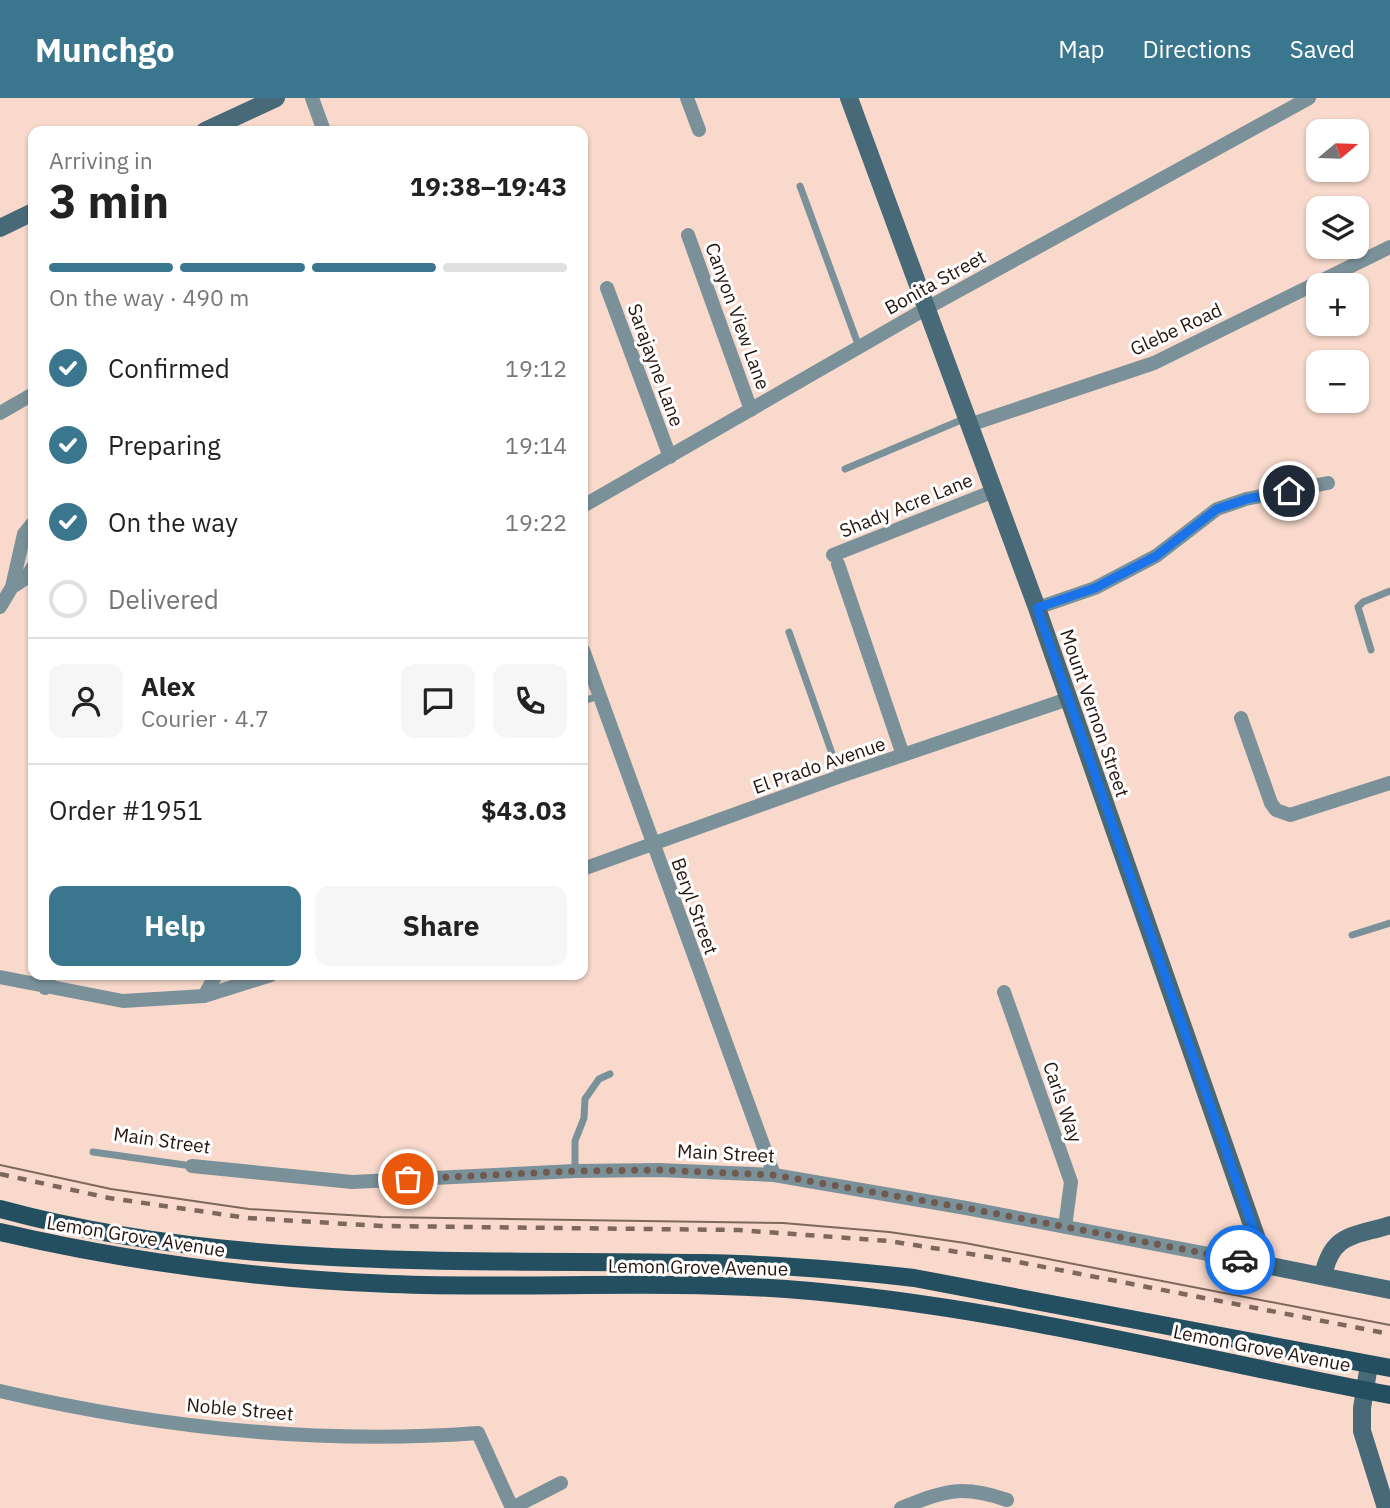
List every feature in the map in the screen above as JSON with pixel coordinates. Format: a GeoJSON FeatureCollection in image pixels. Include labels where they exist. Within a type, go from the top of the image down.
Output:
{"type":"FeatureCollection","features":[{"type":"Feature","properties":{"kind":"main road","name":"Lemon Grove Avenue"},"geometry":{"type":"LineString","coordinates":[[0,1209],[152,1239],[299,1256],[369,1260],[760,1265],[914,1278],[1390,1368]]}},
{"type":"Feature","properties":{"kind":"main road","name":"Lemon Grove Avenue"},"geometry":{"type":"LineString","coordinates":[[0,1232],[139,1261],[276,1277],[395,1284],[780,1289],[871,1296],[977,1312],[1390,1395]]}},
{"type":"Feature","properties":{"kind":"main road"},"geometry":{"type":"LineString","coordinates":[[622,1262],[623,1285]]}},
{"type":"Feature","properties":{"kind":"street"},"geometry":{"type":"LineString","coordinates":[[216,126],[276,98]]}},
{"type":"Feature","properties":{"kind":"street"},"geometry":{"type":"LineString","coordinates":[[312,98],[322,126]]}},
{"type":"Feature","properties":{"kind":"street"},"geometry":{"type":"LineString","coordinates":[[687,98],[699,130]]}},
{"type":"Feature","properties":{"kind":"street","name":"Mount Vernon Street"},"geometry":{"type":"LineString","coordinates":[[849,98],[1037,608],[1266,1265]]}},
{"type":"Feature","properties":{"kind":"street","name":"Bonita Street"},"geometry":{"type":"LineString","coordinates":[[588,503],[926,308],[1309,98]]}},
{"type":"Feature","properties":{"kind":"street"},"geometry":{"type":"LineString","coordinates":[[0,228],[28,214]]}},
{"type":"Feature","properties":{"kind":"street","name":"Canyon View Lane"},"geometry":{"type":"LineString","coordinates":[[688,235],[751,410]]}},
{"type":"Feature","properties":{"kind":"street","name":"Glebe Road"},"geometry":{"type":"LineString","coordinates":[[968,421],[1154,363],[1390,247]]}},
{"type":"Feature","properties":{"kind":"street","name":"Sarajayne Lane"},"geometry":{"type":"LineString","coordinates":[[607,288],[670,457]]}},
{"type":"Feature","properties":{"kind":"street"},"geometry":{"type":"LineString","coordinates":[[0,413],[28,397]]}},
{"type":"Feature","properties":{"kind":"street"},"geometry":{"type":"LineString","coordinates":[[1037,608],[1095,588],[1156,556],[1217,509],[1247,499],[1328,483]]}},
{"type":"Feature","properties":{"kind":"street","name":"Shady Acre Lane"},"geometry":{"type":"LineString","coordinates":[[903,755],[835,560],[994,491]]}},
{"type":"Feature","properties":{"kind":"street"},"geometry":{"type":"LineString","coordinates":[[0,607],[12,587],[24,534],[28,529]]}},
{"type":"Feature","properties":{"kind":"street"},"geometry":{"type":"LineString","coordinates":[[12,587],[28,575]]}},
{"type":"Feature","properties":{"kind":"street","name":"Beryl Street"},"geometry":{"type":"LineString","coordinates":[[588,664],[774,1175]]}},
{"type":"Feature","properties":{"kind":"street","name":"El Prado Avenue"},"geometry":{"type":"LineString","coordinates":[[588,867],[841,776],[1068,699]]}},
{"type":"Feature","properties":{"kind":"street"},"geometry":{"type":"LineString","coordinates":[[1241,718],[1271,803],[1276,810],[1290,815],[1390,783]]}},
{"type":"Feature","properties":{"kind":"street"},"geometry":{"type":"LineString","coordinates":[[0,977],[28,979]]}},
{"type":"Feature","properties":{"kind":"street"},"geometry":{"type":"LineString","coordinates":[[204,996],[213,980]]}},
{"type":"Feature","properties":{"kind":"street"},"geometry":{"type":"LineString","coordinates":[[47,981],[122,1001],[204,996],[255,980]]}},
{"type":"Feature","properties":{"kind":"street","name":"Carls Way"},"geometry":{"type":"LineString","coordinates":[[1004,992],[1070,1182],[1065,1227]]}},
{"type":"Feature","properties":{"kind":"street","name":"Main Street"},"geometry":{"type":"LineString","coordinates":[[192,1166],[352,1182],[575,1171],[659,1170],[774,1175],[1065,1227],[1390,1290]]}},
{"type":"Feature","properties":{"kind":"street"},"geometry":{"type":"LineString","coordinates":[[1323,1276],[1328,1256],[1338,1242],[1390,1225]]}},
{"type":"Feature","properties":{"kind":"street"},"geometry":{"type":"LineString","coordinates":[[1369,1365],[1362,1408],[1362,1431],[1383,1483],[1386,1508]]}},
{"type":"Feature","properties":{"kind":"street","name":"Noble Street"},"geometry":{"type":"LineString","coordinates":[[0,1391],[57,1404],[197,1425],[327,1436],[436,1436],[478,1433],[512,1508]]}},
{"type":"Feature","properties":{"kind":"street"},"geometry":{"type":"LineString","coordinates":[[512,1508],[561,1483]]}},
{"type":"Feature","properties":{"kind":"street"},"geometry":{"type":"LineString","coordinates":[[901,1508],[940,1493],[977,1489],[1007,1500]]}},
{"type":"Feature","properties":{"kind":"lane"},"geometry":{"type":"LineString","coordinates":[[800,186],[859,347]]}},
{"type":"Feature","properties":{"kind":"lane"},"geometry":{"type":"LineString","coordinates":[[845,469],[968,421]]}},
{"type":"Feature","properties":{"kind":"lane"},"geometry":{"type":"LineString","coordinates":[[1371,650],[1358,607],[1363,602],[1390,591]]}},
{"type":"Feature","properties":{"kind":"lane"},"geometry":{"type":"LineString","coordinates":[[789,632],[841,776]]}},
{"type":"Feature","properties":{"kind":"lane"},"geometry":{"type":"LineString","coordinates":[[588,699],[599,696]]}},
{"type":"Feature","properties":{"kind":"lane"},"geometry":{"type":"LineString","coordinates":[[1352,935],[1390,923]]}},
{"type":"Feature","properties":{"kind":"lane"},"geometry":{"type":"LineString","coordinates":[[575,1171],[575,1141],[584,1118],[585,1099],[599,1079],[610,1074]]}},
{"type":"Feature","properties":{"kind":"lane","name":"Main Street"},"geometry":{"type":"LineString","coordinates":[[93,1152],[192,1166]]}},
{"type":"Feature","properties":{"kind":"tram line"},"geometry":{"type":"LineString","coordinates":[[0,1165],[111,1189],[249,1209],[381,1217],[783,1223],[889,1232],[965,1243],[1390,1325]]}},
{"type":"Feature","properties":{"kind":"railway"},"geometry":{"type":"LineString","coordinates":[[0,1174],[109,1198],[248,1218],[381,1226],[738,1230],[889,1241],[1008,1260],[1390,1334]]}},
{"type":"Feature","properties":{"kind":"way so far"},"geometry":{"type":"LineString","coordinates":[[408,1179],[659,1170],[774,1175],[1240,1260]]}},
{"type":"Feature","properties":{"kind":"route"},"geometry":{"type":"LineString","coordinates":[[1240,1260],[1266,1265],[1037,608],[1095,588],[1156,556],[1217,509],[1247,499],[1289,491]]}}]}
